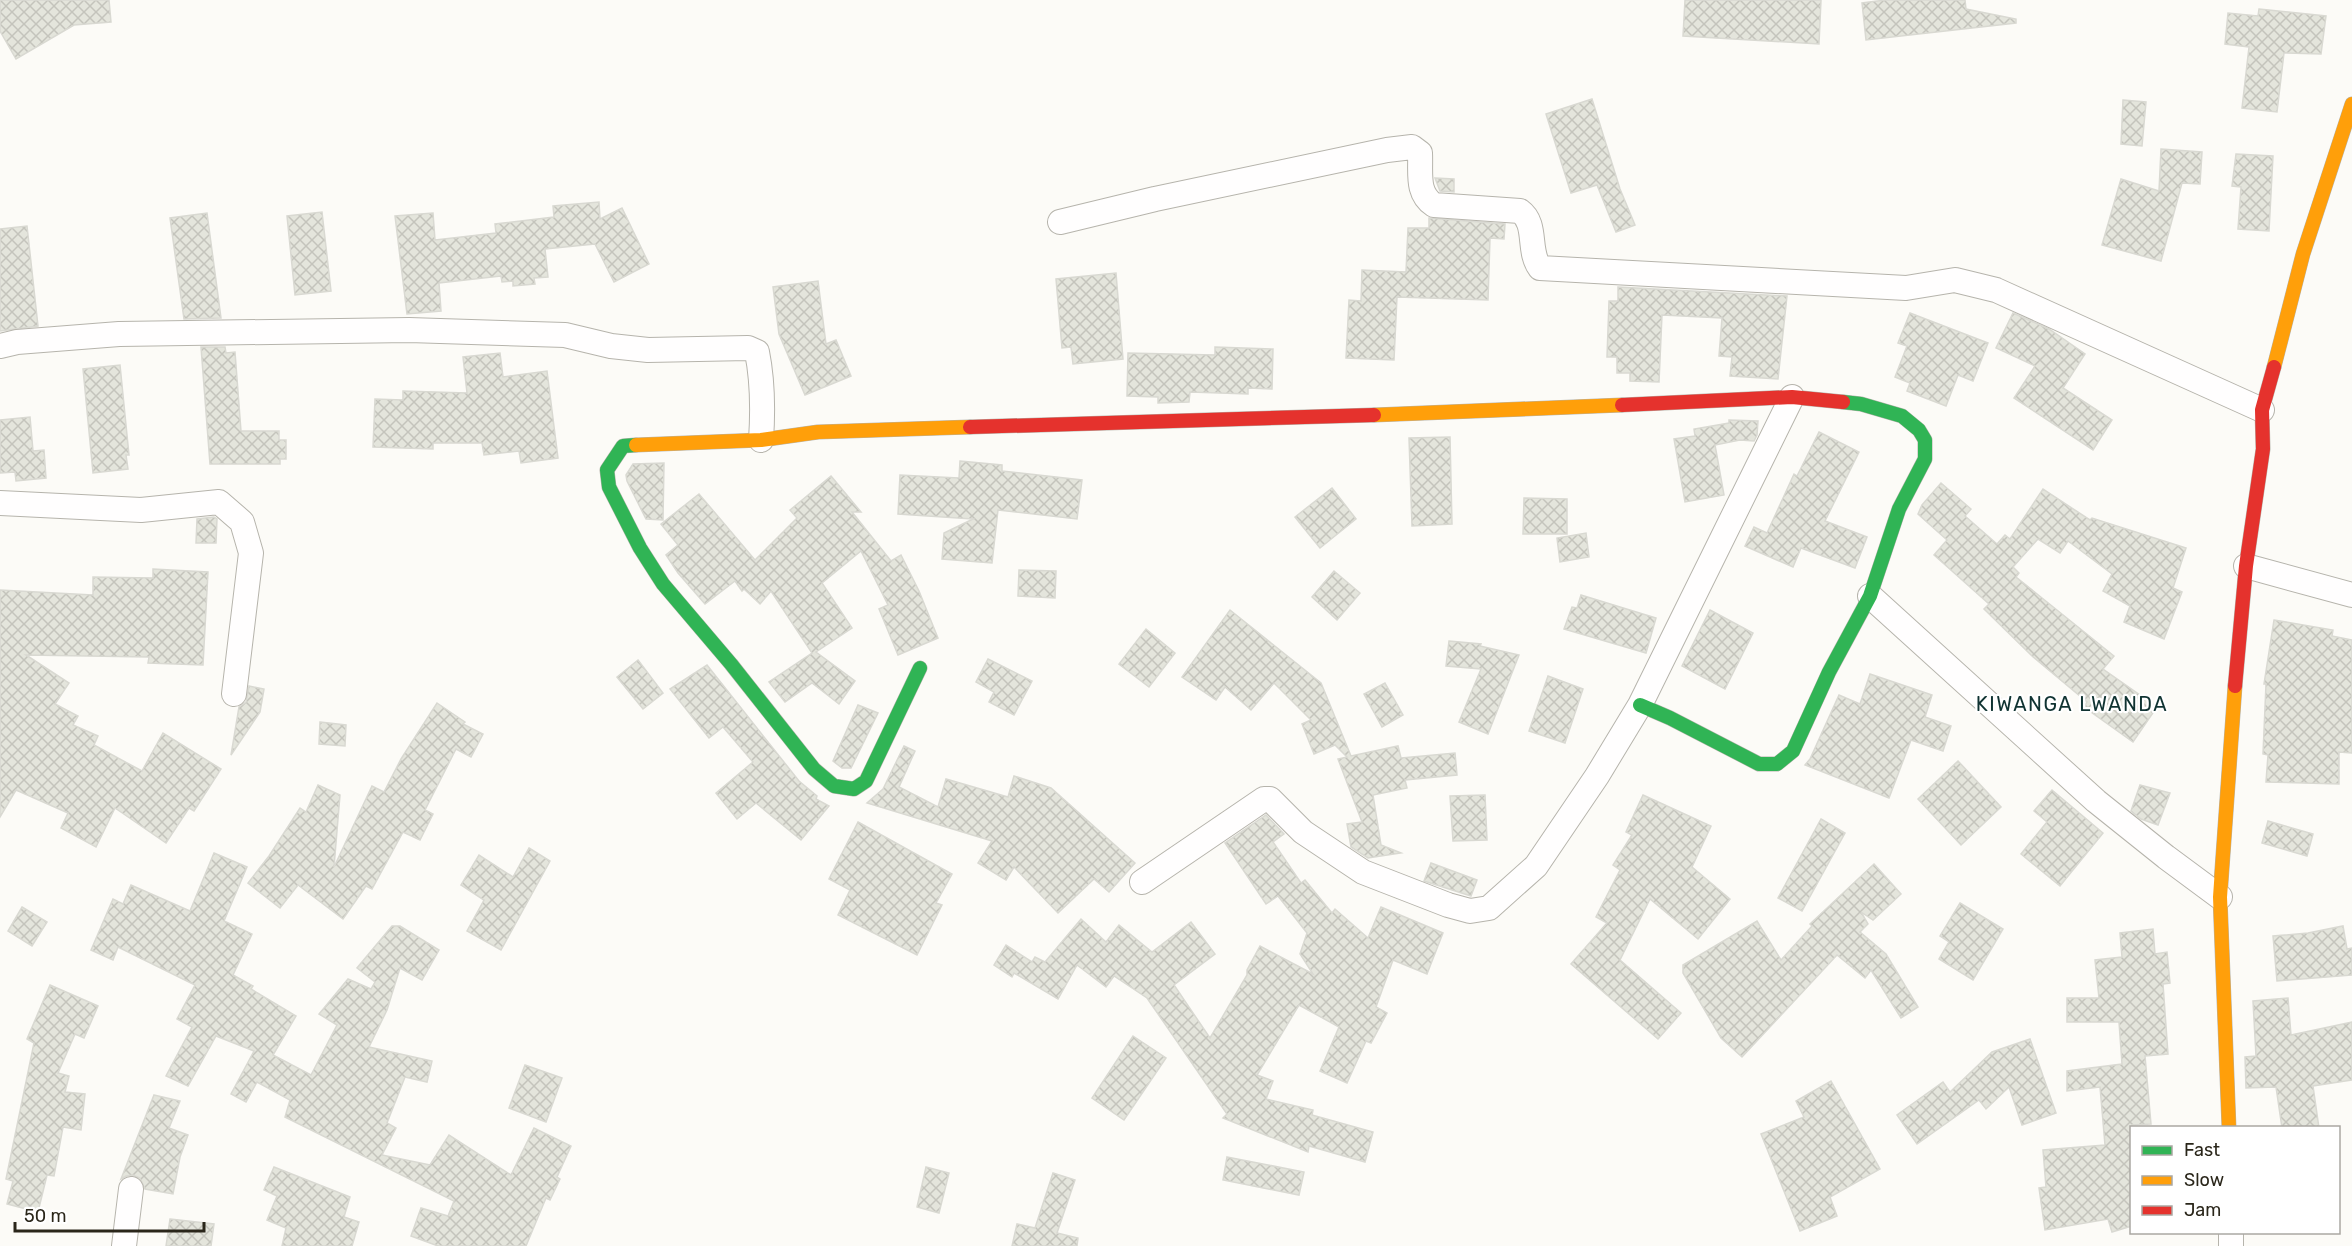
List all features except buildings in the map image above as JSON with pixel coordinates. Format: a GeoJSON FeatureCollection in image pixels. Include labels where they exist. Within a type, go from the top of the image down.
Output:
{"type":"FeatureCollection","features":[{"type":"Feature","properties":{"kind":"street"},"geometry":{"type":"LineString","coordinates":[[2229,1126],[2220,897],[2233,703],[2246,566],[2263,449],[2262,411],[2281,345],[2302,254],[2352,104]]}},
{"type":"Feature","properties":{"kind":"street"},"geometry":{"type":"LineString","coordinates":[[1060,222],[1178,194],[1387,150],[1412,147],[1420,153],[1421,186],[1424,199],[1434,205],[1520,211],[1527,216],[1534,260],[1540,268],[1906,288],[1955,280],[1996,290],[2262,411]]}},
{"type":"Feature","properties":{"kind":"street"},"geometry":{"type":"LineString","coordinates":[[0,346],[17,342],[119,334],[409,330],[565,335],[611,346],[648,350],[748,348],[758,352],[760,364],[763,407],[761,440]]}},
{"type":"Feature","properties":{"kind":"street"},"geometry":{"type":"LineString","coordinates":[[1142,882],[1264,800],[1270,799],[1304,832],[1363,872],[1448,905],[1470,911],[1489,908],[1536,866],[1597,776],[1640,705],[1792,397]]}},
{"type":"Feature","properties":{"kind":"street"},"geometry":{"type":"LineString","coordinates":[[920,668],[866,781],[854,789],[834,786],[814,769],[731,664],[663,584],[640,548],[609,487],[607,470],[618,451],[623,446],[761,440],[818,432],[1500,411],[1792,397],[1861,404],[1902,416],[1919,430],[1925,440],[1924,459],[1899,509],[1870,596],[1829,672],[1793,751],[1777,764],[1759,764],[1640,705]]}},
{"type":"Feature","properties":{"kind":"street"},"geometry":{"type":"LineString","coordinates":[[0,503],[141,510],[219,502],[242,522],[251,553],[234,694]]}},
{"type":"Feature","properties":{"kind":"street"},"geometry":{"type":"LineString","coordinates":[[2246,566],[2352,595]]}},
{"type":"Feature","properties":{"kind":"street"},"geometry":{"type":"LineString","coordinates":[[1870,596],[2096,801],[2220,897]]}},
{"type":"Feature","properties":{"kind":"street"},"geometry":{"type":"LineString","coordinates":[[124,1246],[131,1189]]}},
{"type":"Feature","properties":{"kind":"traffic: fast"},"geometry":{"type":"LineString","coordinates":[[1640,705],[1759,764],[1777,764],[1793,751],[1829,672],[1870,596],[1899,509],[1925,459],[1925,440],[1919,430],[1902,416],[1861,404],[1843,402]]}},
{"type":"Feature","properties":{"kind":"traffic: fast"},"geometry":{"type":"LineString","coordinates":[[636,445],[623,446],[607,470],[609,487],[640,548],[663,584],[731,664],[814,769],[834,786],[854,789],[866,781],[920,668]]}},
{"type":"Feature","properties":{"kind":"traffic: slow"},"geometry":{"type":"LineString","coordinates":[[2274,367],[2303,254],[2352,104]]}},
{"type":"Feature","properties":{"kind":"traffic: slow"},"geometry":{"type":"LineString","coordinates":[[1374,415],[1622,405]]}},
{"type":"Feature","properties":{"kind":"traffic: slow"},"geometry":{"type":"LineString","coordinates":[[636,445],[761,440],[818,432],[970,427]]}},
{"type":"Feature","properties":{"kind":"traffic: slow"},"geometry":{"type":"LineString","coordinates":[[2229,1126],[2220,897],[2235,686]]}},
{"type":"Feature","properties":{"kind":"traffic: jam"},"geometry":{"type":"LineString","coordinates":[[2235,686],[2246,566],[2263,449],[2262,410],[2274,367]]}},
{"type":"Feature","properties":{"kind":"traffic: jam"},"geometry":{"type":"LineString","coordinates":[[1622,405],[1792,397],[1843,402]]}},
{"type":"Feature","properties":{"kind":"traffic: jam"},"geometry":{"type":"LineString","coordinates":[[970,427],[1374,415]]}},
{"type":"Feature","properties":{"kind":"district","name":"KIWANGA LWANDA"},"geometry":{"type":"Point","coordinates":[2072,704]}}]}
